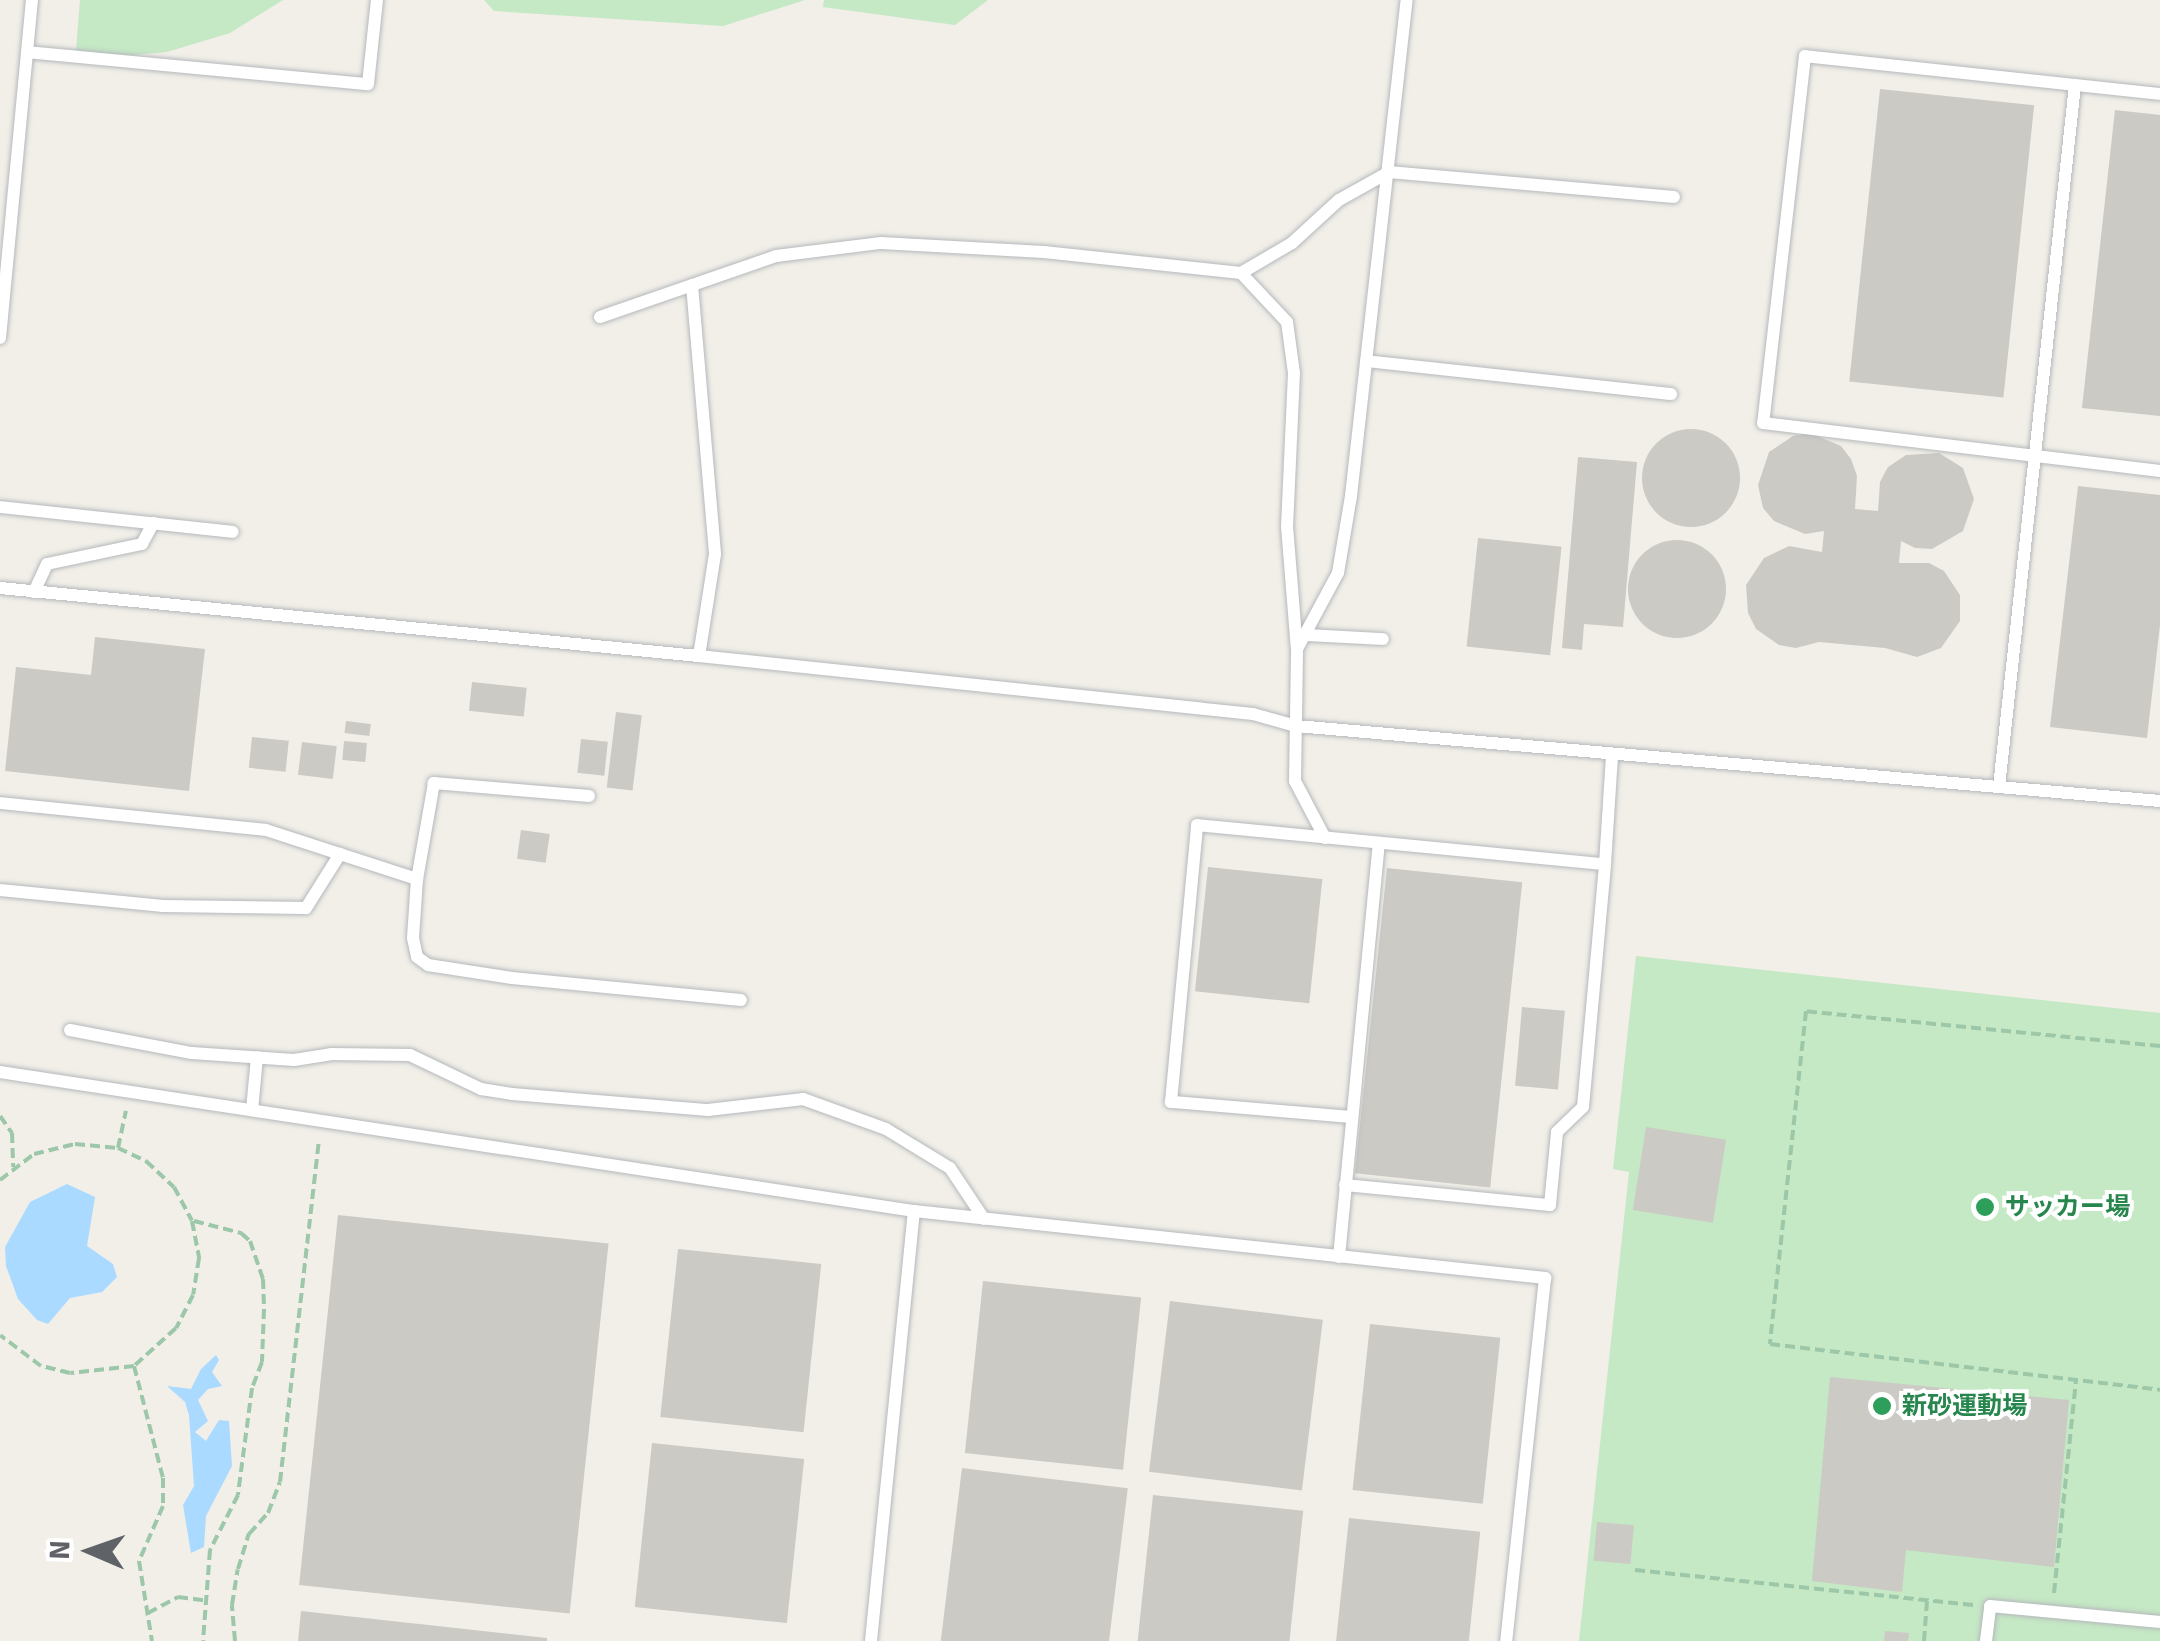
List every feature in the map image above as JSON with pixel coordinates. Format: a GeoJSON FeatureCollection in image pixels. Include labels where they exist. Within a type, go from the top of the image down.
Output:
{"type":"FeatureCollection","features":[{"type":"Feature","properties":{"kind":"lane"},"geometry":{"type":"LineString","coordinates":[[0,338],[32,0]]}},
{"type":"Feature","properties":{"kind":"lane"},"geometry":{"type":"LineString","coordinates":[[27,52],[368,84],[377,0]]}},
{"type":"Feature","properties":{"kind":"lane"},"geometry":{"type":"LineString","coordinates":[[1296,650],[1308,635],[1338,573],[1407,0]]}},
{"type":"Feature","properties":{"kind":"lane"},"geometry":{"type":"LineString","coordinates":[[2160,94],[1805,56],[1764,422],[2160,472]]}},
{"type":"Feature","properties":{"kind":"lane"},"geometry":{"type":"LineString","coordinates":[[1999,787],[2075,85]]}},
{"type":"Feature","properties":{"kind":"lane"},"geometry":{"type":"LineString","coordinates":[[600,317],[776,256],[882,243],[1044,252],[1241,273],[1292,243],[1339,200],[1389,172],[1674,197]]}},
{"type":"Feature","properties":{"kind":"lane"},"geometry":{"type":"LineString","coordinates":[[1241,273],[1287,322],[1294,373],[1287,526],[1296,650],[1294,780],[1325,838]]}},
{"type":"Feature","properties":{"kind":"lane"},"geometry":{"type":"LineString","coordinates":[[692,285],[715,554],[700,656]]}},
{"type":"Feature","properties":{"kind":"lane"},"geometry":{"type":"LineString","coordinates":[[1366,361],[1672,394]]}},
{"type":"Feature","properties":{"kind":"lane"},"geometry":{"type":"LineString","coordinates":[[0,507],[233,532]]}},
{"type":"Feature","properties":{"kind":"lane"},"geometry":{"type":"LineString","coordinates":[[34,592],[47,564],[142,544],[153,524]]}},
{"type":"Feature","properties":{"kind":"lane"},"geometry":{"type":"LineString","coordinates":[[0,588],[1253,714],[1296,726],[2160,802]]}},
{"type":"Feature","properties":{"kind":"lane"},"geometry":{"type":"LineString","coordinates":[[1308,635],[1383,638]]}},
{"type":"Feature","properties":{"kind":"lane"},"geometry":{"type":"LineString","coordinates":[[1345,1184],[1550,1205],[1557,1132],[1583,1108],[1612,755]]}},
{"type":"Feature","properties":{"kind":"lane"},"geometry":{"type":"LineString","coordinates":[[589,796],[434,784],[417,879],[413,938],[417,957],[428,966],[740,1000]]}},
{"type":"Feature","properties":{"kind":"lane"},"geometry":{"type":"LineString","coordinates":[[0,803],[266,830],[417,879]]}},
{"type":"Feature","properties":{"kind":"lane"},"geometry":{"type":"LineString","coordinates":[[1351,1117],[1171,1102],[1197,825],[1605,864]]}},
{"type":"Feature","properties":{"kind":"lane"},"geometry":{"type":"LineString","coordinates":[[1338,1256],[1379,843]]}},
{"type":"Feature","properties":{"kind":"lane"},"geometry":{"type":"LineString","coordinates":[[0,890],[163,906],[306,908],[340,854]]}},
{"type":"Feature","properties":{"kind":"lane"},"geometry":{"type":"LineString","coordinates":[[70,1030],[192,1053],[257,1058],[410,1055],[481,1089],[708,1110],[803,1099],[886,1128],[950,1168],[984,1219]]}},
{"type":"Feature","properties":{"kind":"lane"},"geometry":{"type":"LineString","coordinates":[[252,1110],[257,1058]]}},
{"type":"Feature","properties":{"kind":"lane"},"geometry":{"type":"LineString","coordinates":[[0,1072],[914,1211],[1545,1278],[1506,1641]]}},
{"type":"Feature","properties":{"kind":"lane"},"geometry":{"type":"LineString","coordinates":[[871,1641],[914,1211]]}},
{"type":"Feature","properties":{"kind":"lane"},"geometry":{"type":"LineString","coordinates":[[1986,1641],[1990,1606],[2160,1622]]}},
{"type":"Feature","properties":{"kind":"path"},"geometry":{"type":"LineString","coordinates":[[2160,1046],[1806,1011],[1770,1344],[2160,1390]]}},
{"type":"Feature","properties":{"kind":"path"},"geometry":{"type":"LineString","coordinates":[[118,1148],[126,1111]]}},
{"type":"Feature","properties":{"kind":"path"},"geometry":{"type":"LineString","coordinates":[[0,1116],[12,1134],[13,1169]]}},
{"type":"Feature","properties":{"kind":"path"},"geometry":{"type":"LineString","coordinates":[[236,1641],[232,1606],[238,1569],[248,1534],[268,1513],[280,1482],[319,1140]]}},
{"type":"Feature","properties":{"kind":"path"},"geometry":{"type":"LineString","coordinates":[[0,1180],[34,1154],[75,1144],[118,1148],[146,1161],[174,1187],[192,1220],[199,1258],[193,1294],[176,1328],[134,1366],[70,1373],[41,1366],[0,1336]]}},
{"type":"Feature","properties":{"kind":"path"},"geometry":{"type":"LineString","coordinates":[[192,1220],[241,1233],[250,1241],[258,1257],[263,1294],[262,1362],[252,1388],[238,1495],[210,1550],[203,1641]]}},
{"type":"Feature","properties":{"kind":"path"},"geometry":{"type":"LineString","coordinates":[[134,1366],[163,1478],[163,1506],[139,1561],[152,1641]]}},
{"type":"Feature","properties":{"kind":"path"},"geometry":{"type":"LineString","coordinates":[[2052,1612],[2076,1380]]}},
{"type":"Feature","properties":{"kind":"path"},"geometry":{"type":"LineString","coordinates":[[1635,1570],[1990,1606]]}},
{"type":"Feature","properties":{"kind":"path"},"geometry":{"type":"LineString","coordinates":[[148,1613],[178,1598],[204,1600]]}},
{"type":"Feature","properties":{"kind":"path"},"geometry":{"type":"LineString","coordinates":[[1924,1641],[1928,1600]]}},
{"type":"Feature","properties":{"kind":"green space"},"geometry":{"type":"Polygon","coordinates":[[[80,0],[283,0],[230,33],[167,52],[110,57],[76,50],[80,0]]]}},
{"type":"Feature","properties":{"kind":"green space"},"geometry":{"type":"Polygon","coordinates":[[[484,0],[805,0],[723,26],[494,11],[484,0]]]}},
{"type":"Feature","properties":{"kind":"green space"},"geometry":{"type":"Polygon","coordinates":[[[824,0],[988,0],[955,25],[823,7],[824,0]]]}},
{"type":"Feature","properties":{"kind":"green space","name":"新砂運動場"},"geometry":{"type":"Polygon","coordinates":[[[1636,956],[2160,1013],[2160,1641],[1579,1641],[1629,1172],[1613,1169],[1636,956]]]}},
{"type":"Feature","properties":{"kind":"water"},"geometry":{"type":"Polygon","coordinates":[[[67,1184],[95,1197],[87,1246],[113,1264],[117,1277],[102,1292],[70,1298],[48,1324],[37,1320],[18,1299],[6,1266],[5,1247],[30,1202],[67,1184]]]}},
{"type":"Feature","properties":{"kind":"water"},"geometry":{"type":"Polygon","coordinates":[[[216,1355],[219,1360],[212,1372],[222,1386],[208,1389],[198,1400],[208,1421],[195,1432],[206,1441],[219,1420],[229,1421],[232,1466],[206,1516],[204,1547],[191,1553],[183,1505],[194,1486],[189,1415],[185,1402],[167,1386],[191,1389],[201,1369],[216,1355]]]}},
{"type":"Feature","properties":{"kind":"building"},"geometry":{"type":"Polygon","coordinates":[[[1880,89],[2034,105],[2003,398],[1849,381],[1880,89]]]}},
{"type":"Feature","properties":{"kind":"building"},"geometry":{"type":"Polygon","coordinates":[[[2115,110],[2160,115],[2160,416],[2082,408],[2115,110]]]}},
{"type":"Feature","properties":{"kind":"building"},"geometry":{"type":"Polygon","coordinates":[[[1691,429],[1718,437],[1732,451],[1740,478],[1732,505],[1718,519],[1691,527],[1664,519],[1650,505],[1642,478],[1650,451],[1664,437],[1691,429]]]}},
{"type":"Feature","properties":{"kind":"building"},"geometry":{"type":"Polygon","coordinates":[[[1810,433],[1841,446],[1851,459],[1857,476],[1855,509],[1878,511],[1880,482],[1888,467],[1906,455],[1939,453],[1963,468],[1974,499],[1963,531],[1932,549],[1915,548],[1901,541],[1899,563],[1929,563],[1944,571],[1960,595],[1960,621],[1941,648],[1917,657],[1885,648],[1819,642],[1796,648],[1779,645],[1756,629],[1748,613],[1746,585],[1764,558],[1789,546],[1822,552],[1824,531],[1805,534],[1774,521],[1763,508],[1758,485],[1769,452],[1793,436],[1810,433]]]}},
{"type":"Feature","properties":{"kind":"building"},"geometry":{"type":"Polygon","coordinates":[[[1578,457],[1637,462],[1623,627],[1584,624],[1582,650],[1562,648],[1578,457]]]}},
{"type":"Feature","properties":{"kind":"building"},"geometry":{"type":"Polygon","coordinates":[[[2078,486],[2160,495],[2160,625],[2147,738],[2050,727],[2078,486]]]}},
{"type":"Feature","properties":{"kind":"building"},"geometry":{"type":"Polygon","coordinates":[[[1478,538],[1562,547],[1550,655],[1467,646],[1478,538]]]}},
{"type":"Feature","properties":{"kind":"building"},"geometry":{"type":"Polygon","coordinates":[[[1677,540],[1696,544],[1712,554],[1722,570],[1726,589],[1722,608],[1712,624],[1696,634],[1677,638],[1658,634],[1642,624],[1632,608],[1628,589],[1632,570],[1642,554],[1658,544],[1677,540]]]}},
{"type":"Feature","properties":{"kind":"building"},"geometry":{"type":"Polygon","coordinates":[[[95,637],[205,649],[189,791],[5,771],[16,667],[91,675],[95,637]]]}},
{"type":"Feature","properties":{"kind":"building"},"geometry":{"type":"Polygon","coordinates":[[[472,682],[527,688],[524,717],[469,711],[472,682]]]}},
{"type":"Feature","properties":{"kind":"building"},"geometry":{"type":"Polygon","coordinates":[[[616,712],[642,715],[633,791],[607,787],[616,712]]]}},
{"type":"Feature","properties":{"kind":"building"},"geometry":{"type":"Polygon","coordinates":[[[346,721],[371,724],[369,736],[345,733],[346,721]]]}},
{"type":"Feature","properties":{"kind":"building"},"geometry":{"type":"Polygon","coordinates":[[[252,737],[289,741],[286,772],[249,768],[252,737]]]}},
{"type":"Feature","properties":{"kind":"building"},"geometry":{"type":"Polygon","coordinates":[[[581,739],[608,742],[604,776],[577,773],[581,739]]]}},
{"type":"Feature","properties":{"kind":"building"},"geometry":{"type":"Polygon","coordinates":[[[344,741],[367,743],[365,762],[342,760],[344,741]]]}},
{"type":"Feature","properties":{"kind":"building"},"geometry":{"type":"Polygon","coordinates":[[[302,742],[337,746],[333,779],[298,775],[302,742]]]}},
{"type":"Feature","properties":{"kind":"building"},"geometry":{"type":"Polygon","coordinates":[[[521,830],[550,834],[546,863],[517,859],[521,830]]]}},
{"type":"Feature","properties":{"kind":"building"},"geometry":{"type":"Polygon","coordinates":[[[1208,867],[1322,879],[1309,1003],[1195,991],[1208,867]]]}},
{"type":"Feature","properties":{"kind":"building"},"geometry":{"type":"Polygon","coordinates":[[[1387,868],[1522,882],[1490,1188],[1355,1173],[1387,868]]]}},
{"type":"Feature","properties":{"kind":"building"},"geometry":{"type":"Polygon","coordinates":[[[1522,1007],[1565,1011],[1558,1089],[1515,1086],[1522,1007]]]}},
{"type":"Feature","properties":{"kind":"building"},"geometry":{"type":"Polygon","coordinates":[[[1646,1127],[1726,1140],[1713,1223],[1633,1210],[1646,1127]]]}},
{"type":"Feature","properties":{"kind":"building"},"geometry":{"type":"Polygon","coordinates":[[[338,1215],[609,1243],[570,1613],[299,1585],[338,1215]]]}},
{"type":"Feature","properties":{"kind":"building"},"geometry":{"type":"Polygon","coordinates":[[[678,1249],[821,1264],[804,1432],[660,1417],[678,1249]]]}},
{"type":"Feature","properties":{"kind":"building"},"geometry":{"type":"Polygon","coordinates":[[[983,1281],[1141,1298],[1123,1470],[965,1453],[983,1281]]]}},
{"type":"Feature","properties":{"kind":"building"},"geometry":{"type":"Polygon","coordinates":[[[1170,1301],[1323,1320],[1302,1490],[1149,1472],[1170,1301]]]}},
{"type":"Feature","properties":{"kind":"building"},"geometry":{"type":"Polygon","coordinates":[[[1370,1324],[1500,1338],[1483,1504],[1353,1490],[1370,1324]]]}},
{"type":"Feature","properties":{"kind":"building"},"geometry":{"type":"Polygon","coordinates":[[[1830,1377],[2069,1400],[2054,1567],[1906,1550],[1902,1592],[1812,1581],[1830,1377]]]}},
{"type":"Feature","properties":{"kind":"building"},"geometry":{"type":"Polygon","coordinates":[[[652,1443],[804,1459],[787,1623],[635,1607],[652,1443]]]}},
{"type":"Feature","properties":{"kind":"building"},"geometry":{"type":"Polygon","coordinates":[[[962,1468],[1128,1488],[1109,1641],[941,1641],[962,1468]]]}},
{"type":"Feature","properties":{"kind":"building"},"geometry":{"type":"Polygon","coordinates":[[[1153,1495],[1303,1511],[1289,1641],[1138,1641],[1153,1495]]]}},
{"type":"Feature","properties":{"kind":"building"},"geometry":{"type":"Polygon","coordinates":[[[1349,1518],[1480,1532],[1469,1641],[1336,1641],[1349,1518]]]}},
{"type":"Feature","properties":{"kind":"building"},"geometry":{"type":"Polygon","coordinates":[[[1597,1522],[1634,1525],[1630,1564],[1594,1561],[1597,1522]]]}},
{"type":"Feature","properties":{"kind":"building"},"geometry":{"type":"Polygon","coordinates":[[[301,1611],[547,1638],[547,1641],[298,1641],[301,1611]]]}},
{"type":"Feature","properties":{"kind":"building"},"geometry":{"type":"Polygon","coordinates":[[[1885,1631],[1909,1633],[1908,1641],[1884,1641],[1885,1631]]]}},
{"type":"Feature","properties":{"kind":"place","name":"サッカー場"},"geometry":{"type":"Point","coordinates":[1985,1207]}},
{"type":"Feature","properties":{"kind":"place","name":"新砂運動場"},"geometry":{"type":"Point","coordinates":[1882,1406]}}]}
